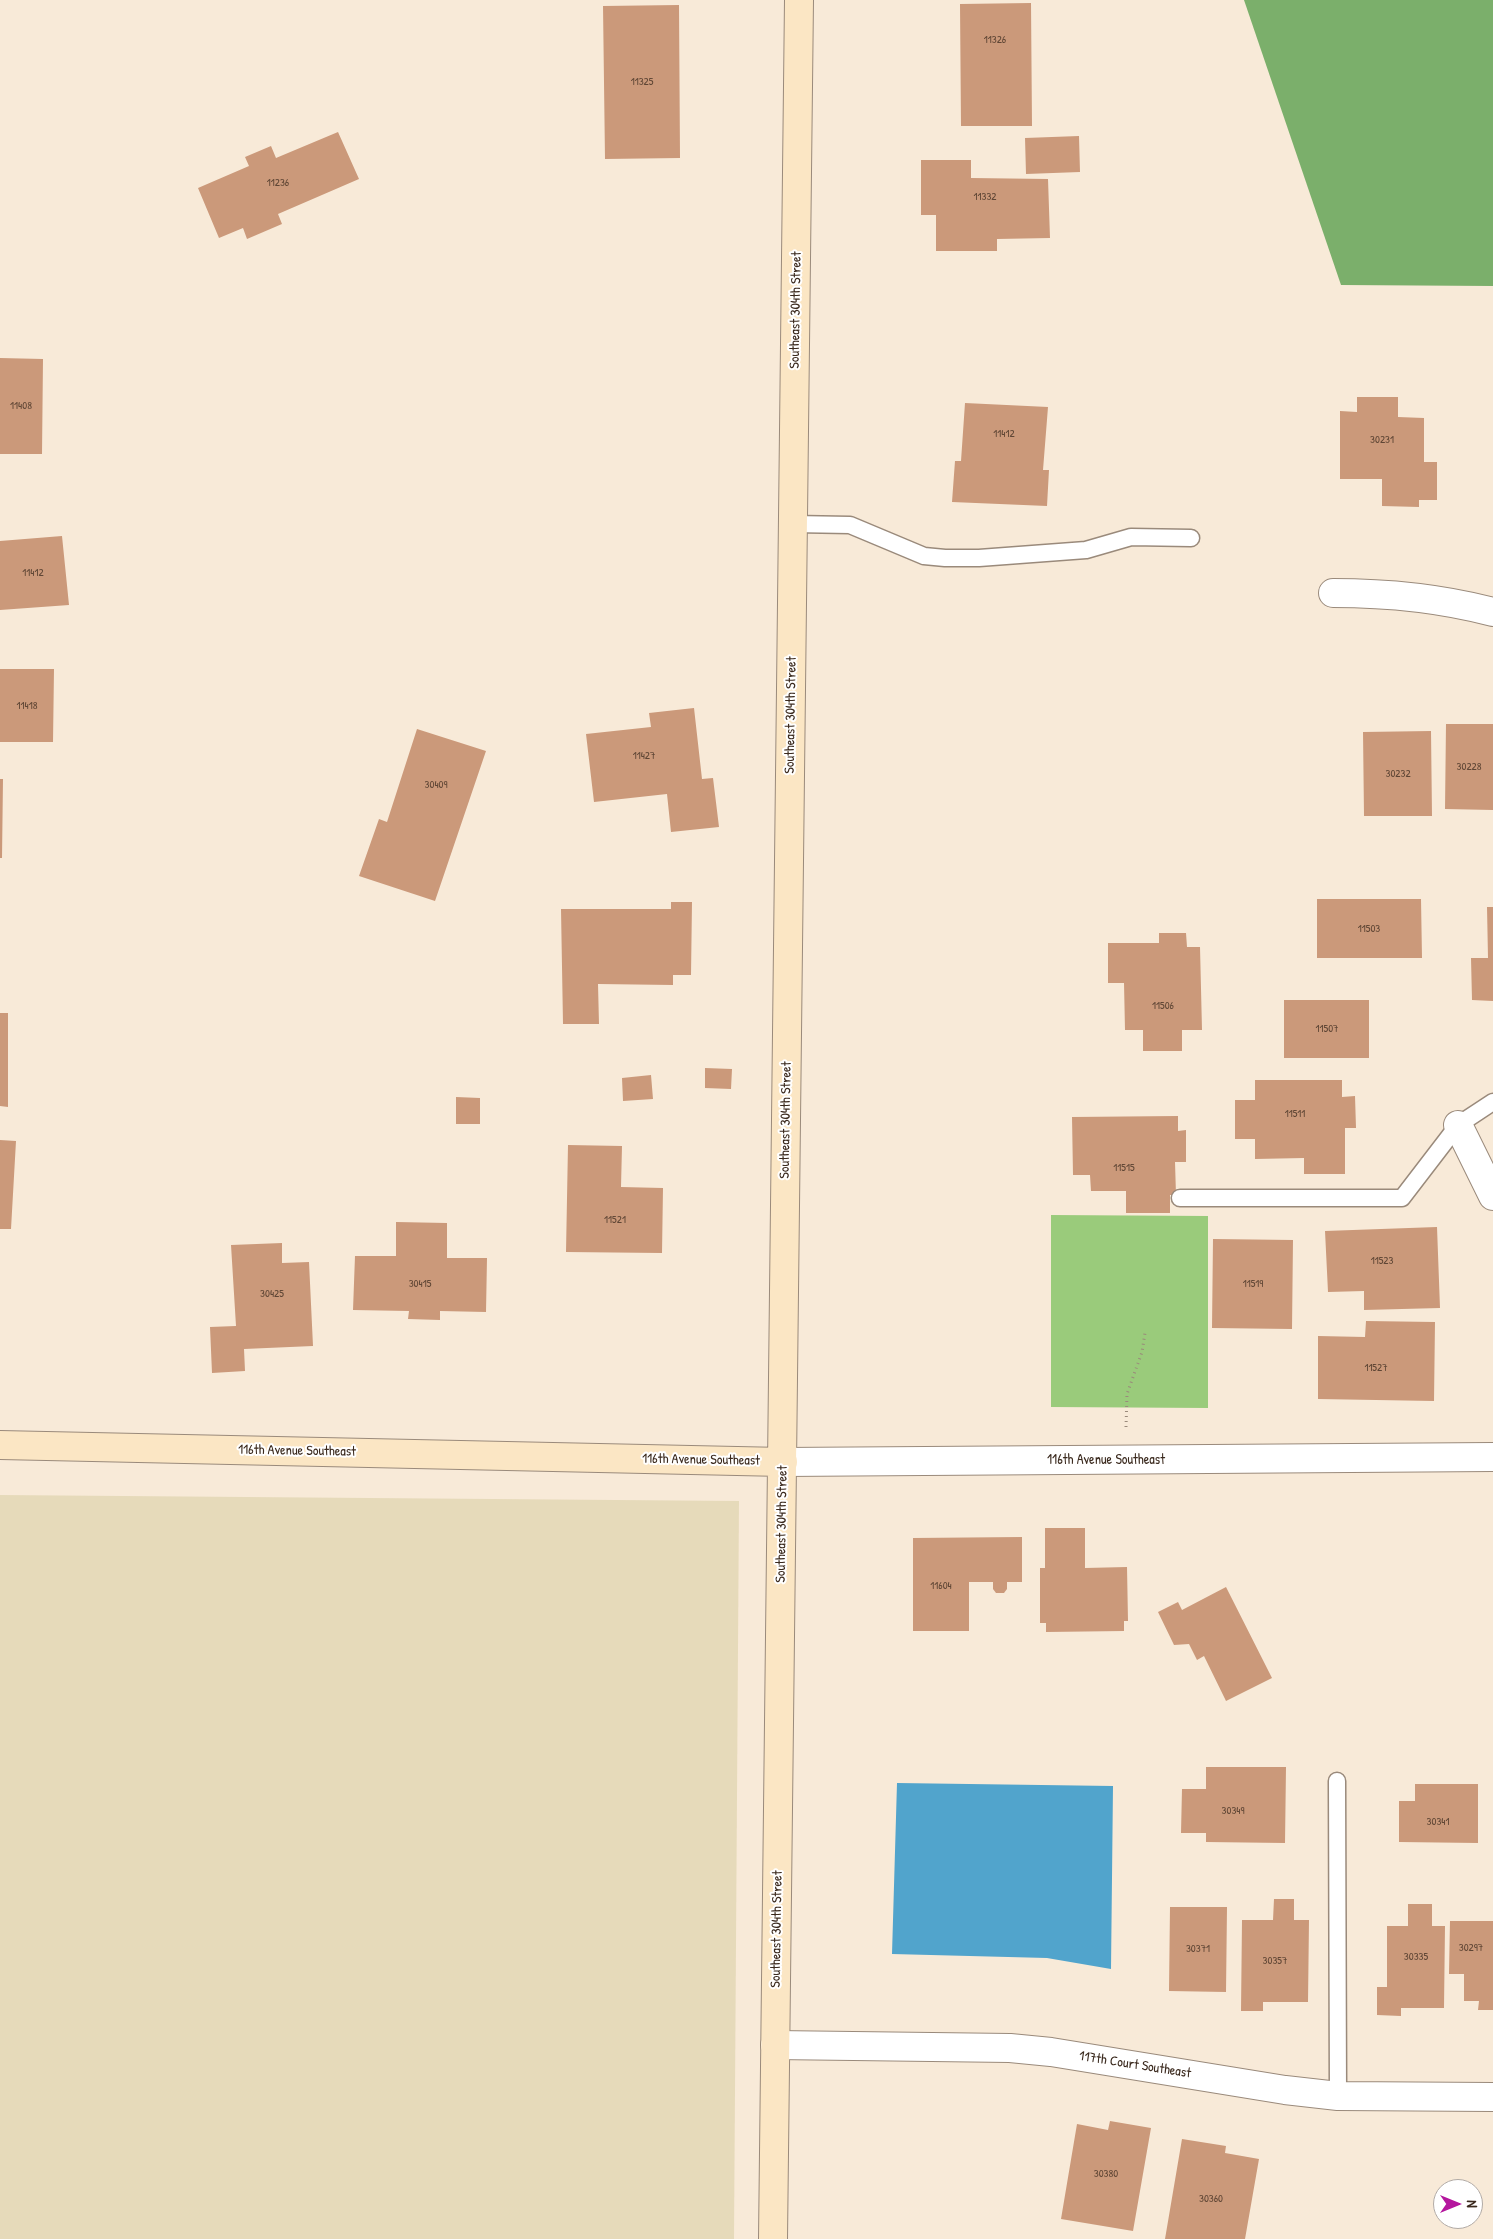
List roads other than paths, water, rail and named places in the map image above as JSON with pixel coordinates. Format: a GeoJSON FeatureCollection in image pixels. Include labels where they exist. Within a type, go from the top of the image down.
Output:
{"type":"FeatureCollection","features":[{"type":"Feature","properties":{"kind":"street","name":"Southeast 304th Street"},"geometry":{"type":"LineString","coordinates":[[772,2239],[783,1462],[799,0]]}},
{"type":"Feature","properties":{"kind":"street"},"geometry":{"type":"LineString","coordinates":[[1333,593],[1415,596],[1493,612]]}},
{"type":"Feature","properties":{"kind":"street"},"geometry":{"type":"LineString","coordinates":[[1458,1126],[1493,1196]]}},
{"type":"Feature","properties":{"kind":"street","name":"116th Avenue Southeast"},"geometry":{"type":"LineString","coordinates":[[0,1445],[783,1462],[1493,1457]]}},
{"type":"Feature","properties":{"kind":"street","name":"117th Court Southeast"},"geometry":{"type":"LineString","coordinates":[[775,2045],[1010,2048],[1051,2052],[1285,2090],[1338,2096],[1493,2097]]}},
{"type":"Feature","properties":{"kind":"lane"},"geometry":{"type":"LineString","coordinates":[[793,524],[850,524],[924,556],[945,558],[979,558],[1086,550],[1131,537],[1191,538]]}},
{"type":"Feature","properties":{"kind":"lane"},"geometry":{"type":"LineString","coordinates":[[1180,1198],[1402,1198],[1458,1126],[1493,1102]]}},
{"type":"Feature","properties":{"kind":"lane"},"geometry":{"type":"LineString","coordinates":[[1337,1781],[1338,2096]]}},
{"type":"Feature","properties":{"kind":"water"},"geometry":{"type":"Polygon","coordinates":[[[897,1783],[1113,1786],[1111,1969],[1047,1958],[892,1954],[897,1783]]]}}]}
